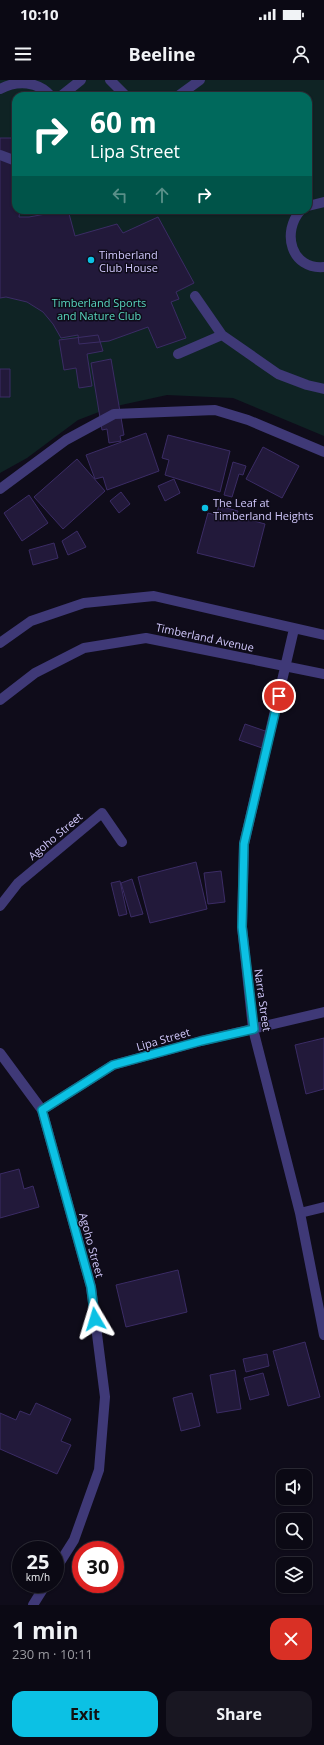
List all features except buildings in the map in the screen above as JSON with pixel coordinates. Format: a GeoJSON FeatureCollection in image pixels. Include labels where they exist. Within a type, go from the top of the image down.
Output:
{"type":"FeatureCollection","features":[{"type":"Feature","properties":{"kind":"street"},"geometry":{"type":"LineString","coordinates":[[66,92],[81,80]]}},
{"type":"Feature","properties":{"kind":"street"},"geometry":{"type":"LineString","coordinates":[[110,80],[122,92]]}},
{"type":"Feature","properties":{"kind":"street"},"geometry":{"type":"LineString","coordinates":[[184,92],[200,80]]}},
{"type":"Feature","properties":{"kind":"street"},"geometry":{"type":"LineString","coordinates":[[0,89],[7,85],[20,82],[34,84],[48,92]]}},
{"type":"Feature","properties":{"kind":"street"},"geometry":{"type":"LineString","coordinates":[[0,155],[12,160]]}},
{"type":"Feature","properties":{"kind":"street"},"geometry":{"type":"LineString","coordinates":[[312,205],[324,202]]}},
{"type":"Feature","properties":{"kind":"street"},"geometry":{"type":"LineString","coordinates":[[298,214],[290,227],[290,239],[293,250],[300,259],[310,265],[324,267]]}},
{"type":"Feature","properties":{"kind":"street"},"geometry":{"type":"LineString","coordinates":[[195,296],[222,335],[278,374],[307,385],[324,389]]}},
{"type":"Feature","properties":{"kind":"street"},"geometry":{"type":"LineString","coordinates":[[178,354],[222,335]]}},
{"type":"Feature","properties":{"kind":"street"},"geometry":{"type":"LineString","coordinates":[[0,489],[66,440],[114,414],[216,410],[248,420],[324,452]]}},
{"type":"Feature","properties":{"kind":"street"},"geometry":{"type":"LineString","coordinates":[[0,643],[32,621],[84,603],[154,596],[244,615],[294,629],[324,635]]}},
{"type":"Feature","properties":{"kind":"street","name":"Narra Street"},"geometry":{"type":"LineString","coordinates":[[294,629],[244,844],[242,927],[254,1029],[300,1213],[324,1335]]}},
{"type":"Feature","properties":{"kind":"street","name":"Timberland Avenue"},"geometry":{"type":"LineString","coordinates":[[0,700],[35,673],[84,648],[146,638],[324,674]]}},
{"type":"Feature","properties":{"kind":"street","name":"Agoho Street"},"geometry":{"type":"LineString","coordinates":[[0,906],[18,883],[102,813],[122,842]]}},
{"type":"Feature","properties":{"kind":"street","name":"Lipa Street"},"geometry":{"type":"LineString","coordinates":[[42,1110],[113,1065],[201,1041],[324,1012]]}},
{"type":"Feature","properties":{"kind":"street","name":"Agoho Street"},"geometry":{"type":"LineString","coordinates":[[0,1053],[42,1110],[91,1287],[105,1397],[99,1470],[74,1540],[64,1556]]}},
{"type":"Feature","properties":{"kind":"street"},"geometry":{"type":"LineString","coordinates":[[300,1213],[324,1207]]}},
{"type":"Feature","properties":{"kind":"street"},"geometry":{"type":"LineString","coordinates":[[34,1605],[41,1593]]}},
{"type":"Feature","properties":{"kind":"green space","name":"Timberland Sports and Nature Club"},"geometry":{"type":"Polygon","coordinates":[[[0,80],[324,80],[324,436],[233,398],[167,395],[112,407],[78,420],[27,458],[0,473],[0,80]]]}},
{"type":"Feature","properties":{"kind":"place","name":"Timberland Club House"},"geometry":{"type":"Point","coordinates":[91,260]}},
{"type":"Feature","properties":{"kind":"place","name":"The Leaf at Timberland Heights"},"geometry":{"type":"Point","coordinates":[205,508]}},
{"type":"Feature","properties":{"kind":"route"},"geometry":{"type":"LineString","coordinates":[[95,1319],[91,1287],[42,1110],[113,1065],[201,1041],[254,1029],[242,927],[244,844],[279,696]]}}]}
